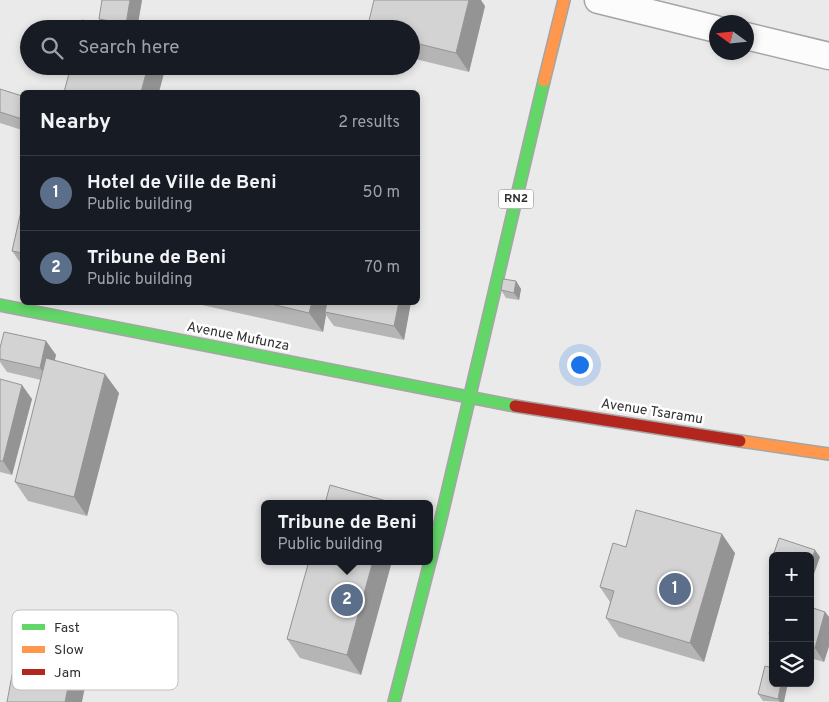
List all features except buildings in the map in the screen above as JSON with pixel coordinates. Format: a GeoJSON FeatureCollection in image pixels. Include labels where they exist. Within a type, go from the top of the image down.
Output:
{"type":"FeatureCollection","features":[{"type":"Feature","properties":{"kind":"main road","name":"RN2"},"geometry":{"type":"LineString","coordinates":[[433,548],[471,398],[539,100],[564,0]]}},
{"type":"Feature","properties":{"kind":"main road","name":"Avenue Mufunza"},"geometry":{"type":"LineString","coordinates":[[0,305],[471,398]]}},
{"type":"Feature","properties":{"kind":"main road","name":"Avenue Tsaramu"},"geometry":{"type":"LineString","coordinates":[[471,398],[829,454]]}},
{"type":"Feature","properties":{"kind":"main road","name":"RN2"},"geometry":{"type":"LineString","coordinates":[[394,702],[429,565]]}},
{"type":"Feature","properties":{"kind":"street"},"geometry":{"type":"LineString","coordinates":[[598,0],[709,27]]}},
{"type":"Feature","properties":{"kind":"street"},"geometry":{"type":"LineString","coordinates":[[754,38],[829,56]]}},
{"type":"Feature","properties":{"kind":"traffic: fast"},"geometry":{"type":"LineString","coordinates":[[433,550],[544,81]]}},
{"type":"Feature","properties":{"kind":"traffic: fast"},"geometry":{"type":"LineString","coordinates":[[0,305],[515,406]]}},
{"type":"Feature","properties":{"kind":"traffic: fast"},"geometry":{"type":"LineString","coordinates":[[394,702],[429,565]]}},
{"type":"Feature","properties":{"kind":"traffic: slow"},"geometry":{"type":"LineString","coordinates":[[544,81],[564,0]]}},
{"type":"Feature","properties":{"kind":"traffic: slow"},"geometry":{"type":"LineString","coordinates":[[740,441],[829,454]]}},
{"type":"Feature","properties":{"kind":"traffic: jam"},"geometry":{"type":"LineString","coordinates":[[515,406],[740,441]]}},
{"type":"Feature","properties":{"kind":"place","name":"Hotel de Ville de Beni"},"geometry":{"type":"Point","coordinates":[675,589]}},
{"type":"Feature","properties":{"kind":"place","name":"Tribune de Beni"},"geometry":{"type":"Point","coordinates":[347,600]}}]}
